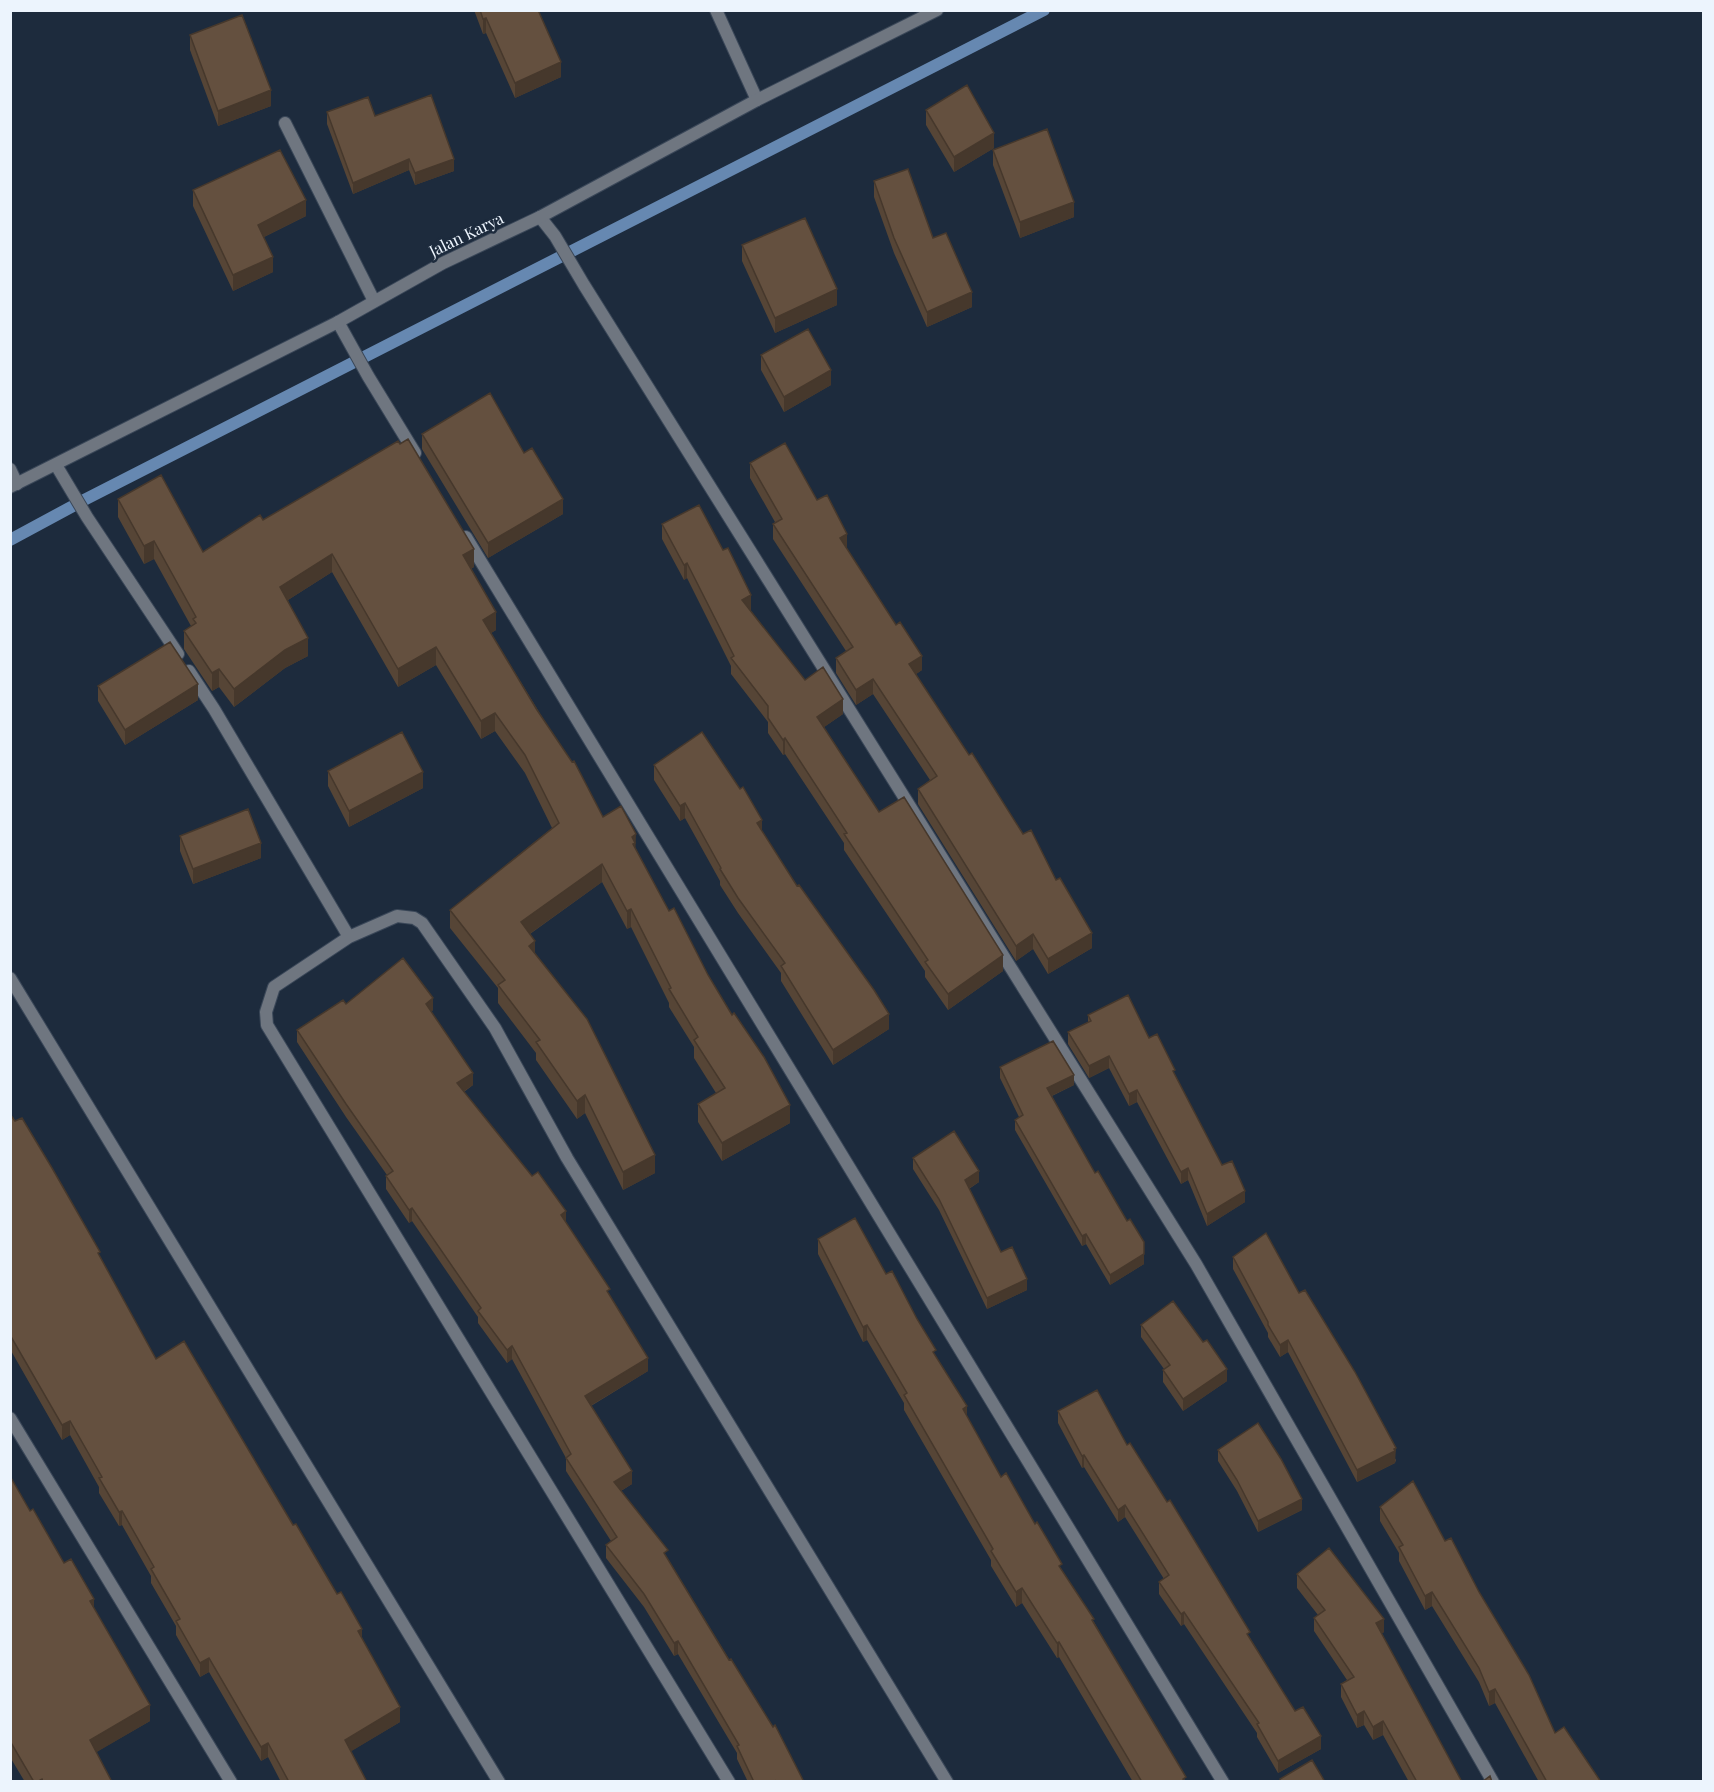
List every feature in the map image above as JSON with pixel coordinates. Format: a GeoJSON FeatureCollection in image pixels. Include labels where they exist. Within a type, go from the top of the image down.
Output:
{"type":"FeatureCollection","features":[{"type":"Feature","properties":{"kind":"street"},"geometry":{"type":"LineString","coordinates":[[716,10],[757,100]]}},
{"type":"Feature","properties":{"kind":"street","name":"Jalan Karya"},"geometry":{"type":"LineString","coordinates":[[14,485],[338,322],[443,263],[540,217],[757,100],[937,10]]}},
{"type":"Feature","properties":{"kind":"street"},"geometry":{"type":"LineString","coordinates":[[285,123],[375,301]]}},
{"type":"Feature","properties":{"kind":"street"},"geometry":{"type":"LineString","coordinates":[[540,217],[555,236],[1196,1264],[1493,1782]]}},
{"type":"Feature","properties":{"kind":"street"},"geometry":{"type":"LineString","coordinates":[[338,322],[423,468]]}},
{"type":"Feature","properties":{"kind":"street"},"geometry":{"type":"LineString","coordinates":[[56,465],[87,517],[214,709],[349,937]]}},
{"type":"Feature","properties":{"kind":"street"},"geometry":{"type":"LineString","coordinates":[[10,469],[14,485]]}},
{"type":"Feature","properties":{"kind":"street"},"geometry":{"type":"LineString","coordinates":[[461,529],[1223,1782]]}},
{"type":"Feature","properties":{"kind":"street"},"geometry":{"type":"LineString","coordinates":[[729,1782],[267,1025],[266,1012],[274,987],[349,937],[397,916],[414,918],[422,923],[495,1028],[567,1158],[947,1782]]}},
{"type":"Feature","properties":{"kind":"street"},"geometry":{"type":"LineString","coordinates":[[10,978],[498,1782]]}},
{"type":"Feature","properties":{"kind":"street"},"geometry":{"type":"LineString","coordinates":[[10,1418],[231,1782]]}},
{"type":"Feature","properties":{"kind":"building"},"geometry":{"type":"Polygon","coordinates":[[[480,10],[538,10],[561,62],[515,83],[486,18],[483,19],[480,10]]]}},
{"type":"Feature","properties":{"kind":"building"},"geometry":{"type":"Polygon","coordinates":[[[242,15],[271,90],[218,111],[190,35],[242,15]]]}},
{"type":"Feature","properties":{"kind":"building"},"geometry":{"type":"Polygon","coordinates":[[[967,85],[994,133],[954,157],[926,110],[967,85]]]}},
{"type":"Feature","properties":{"kind":"building"},"geometry":{"type":"Polygon","coordinates":[[[431,95],[454,159],[415,173],[409,159],[353,183],[327,112],[368,97],[375,116],[431,95]]]}},
{"type":"Feature","properties":{"kind":"building"},"geometry":{"type":"Polygon","coordinates":[[[1047,129],[1074,202],[1020,222],[993,150],[1047,129]]]}},
{"type":"Feature","properties":{"kind":"building"},"geometry":{"type":"Polygon","coordinates":[[[280,150],[306,200],[258,225],[273,257],[233,275],[193,190],[280,150]]]}},
{"type":"Feature","properties":{"kind":"building"},"geometry":{"type":"Polygon","coordinates":[[[908,169],[933,238],[946,233],[972,292],[927,312],[894,238],[874,181],[908,169]]]}},
{"type":"Feature","properties":{"kind":"building"},"geometry":{"type":"Polygon","coordinates":[[[805,218],[837,289],[775,318],[742,245],[805,218]]]}},
{"type":"Feature","properties":{"kind":"building"},"geometry":{"type":"Polygon","coordinates":[[[808,329],[831,370],[784,397],[761,355],[808,329]]]}},
{"type":"Feature","properties":{"kind":"building"},"geometry":{"type":"Polygon","coordinates":[[[490,393],[524,453],[532,448],[563,499],[488,543],[422,434],[490,393]]]}},
{"type":"Feature","properties":{"kind":"building"},"geometry":{"type":"Polygon","coordinates":[[[408,439],[474,549],[463,555],[496,612],[483,620],[537,710],[572,762],[574,761],[603,817],[621,806],[636,834],[632,837],[635,843],[633,844],[669,911],[674,908],[708,975],[732,1015],[734,1013],[764,1057],[790,1105],[722,1143],[698,1104],[725,1088],[694,1040],[698,1037],[669,989],[671,988],[631,909],[627,911],[602,864],[521,922],[535,941],[529,946],[587,1019],[655,1155],[623,1172],[585,1095],[577,1101],[536,1042],[540,1040],[498,985],[505,980],[450,910],[559,823],[525,755],[495,713],[481,721],[436,647],[398,669],[332,554],[280,587],[308,638],[285,650],[234,689],[219,669],[212,673],[184,631],[196,623],[193,619],[196,617],[154,541],[144,546],[118,499],[161,475],[203,552],[260,515],[263,520],[398,441],[400,444],[408,439]]]}},
{"type":"Feature","properties":{"kind":"building"},"geometry":{"type":"Polygon","coordinates":[[[785,443],[817,500],[827,495],[847,534],[840,538],[896,625],[900,622],[922,656],[909,664],[969,755],[972,753],[1023,834],[1031,830],[1056,880],[1060,878],[1092,933],[1048,959],[1033,934],[1016,946],[918,789],[937,776],[873,679],[856,690],[836,658],[853,647],[773,524],[782,519],[750,463],[785,443]]]}},
{"type":"Feature","properties":{"kind":"building"},"geometry":{"type":"Polygon","coordinates":[[[699,505],[723,550],[728,548],[751,595],[742,600],[805,680],[823,667],[843,699],[817,717],[879,812],[904,797],[1003,955],[948,994],[925,962],[928,960],[844,834],[847,833],[785,738],[783,740],[768,718],[768,706],[731,658],[734,656],[687,563],[684,565],[662,524],[699,505]]]}},
{"type":"Feature","properties":{"kind":"building"},"geometry":{"type":"Polygon","coordinates":[[[170,642],[198,684],[125,730],[98,686],[170,642]]]}},
{"type":"Feature","properties":{"kind":"building"},"geometry":{"type":"Polygon","coordinates":[[[402,732],[423,772],[349,811],[328,771],[402,732]]]}},
{"type":"Feature","properties":{"kind":"building"},"geometry":{"type":"Polygon","coordinates":[[[702,732],[740,789],[743,787],[762,820],[757,823],[797,886],[799,885],[889,1014],[833,1050],[781,966],[785,963],[720,869],[685,803],[680,806],[654,765],[702,732]]]}},
{"type":"Feature","properties":{"kind":"building"},"geometry":{"type":"Polygon","coordinates":[[[248,809],[261,843],[193,869],[180,836],[248,809]]]}},
{"type":"Feature","properties":{"kind":"building"},"geometry":{"type":"Polygon","coordinates":[[[403,958],[433,998],[426,1004],[473,1073],[457,1083],[532,1176],[538,1172],[566,1211],[561,1215],[610,1289],[607,1291],[648,1358],[585,1396],[632,1471],[614,1482],[668,1550],[664,1553],[729,1660],[731,1659],[773,1727],[775,1725],[804,1782],[754,1782],[737,1746],[739,1745],[678,1641],[674,1643],[644,1594],[606,1545],[617,1537],[566,1458],[571,1454],[512,1346],[507,1350],[478,1311],[481,1308],[412,1208],[409,1210],[386,1176],[393,1171],[297,1030],[343,1000],[346,1004],[403,958]]]}},
{"type":"Feature","properties":{"kind":"building"},"geometry":{"type":"Polygon","coordinates":[[[1128,995],[1149,1038],[1157,1034],[1175,1070],[1173,1071],[1222,1165],[1232,1161],[1245,1191],[1207,1214],[1188,1168],[1181,1172],[1137,1090],[1129,1094],[1109,1056],[1089,1066],[1068,1032],[1091,1021],[1088,1015],[1128,995]]]}},
{"type":"Feature","properties":{"kind":"building"},"geometry":{"type":"Polygon","coordinates":[[[1053,1041],[1074,1075],[1047,1088],[1095,1173],[1098,1171],[1127,1221],[1130,1219],[1144,1242],[1144,1254],[1110,1275],[1086,1234],[1082,1236],[1015,1120],[1023,1115],[1000,1067],[1053,1041]]]}},
{"type":"Feature","properties":{"kind":"building"},"geometry":{"type":"Polygon","coordinates":[[[10,1114],[15,1121],[22,1118],[52,1168],[100,1252],[98,1253],[156,1359],[184,1341],[293,1525],[296,1524],[337,1594],[341,1592],[362,1629],[358,1631],[400,1707],[345,1740],[367,1782],[289,1782],[268,1743],[261,1747],[209,1658],[200,1663],[176,1621],[180,1619],[151,1569],[154,1567],[122,1511],[119,1512],[99,1478],[102,1477],[70,1421],[62,1425],[10,1335],[10,1114]]]}},
{"type":"Feature","properties":{"kind":"building"},"geometry":{"type":"Polygon","coordinates":[[[954,1131],[979,1171],[965,1180],[1001,1252],[1012,1247],[1027,1279],[987,1298],[939,1199],[913,1158],[954,1131]]]}},
{"type":"Feature","properties":{"kind":"building"},"geometry":{"type":"Polygon","coordinates":[[[855,1218],[886,1274],[892,1271],[936,1350],[933,1352],[967,1406],[963,1409],[1001,1477],[1006,1473],[1035,1524],[1037,1522],[1062,1564],[1059,1566],[1094,1619],[1092,1620],[1186,1777],[1183,1779],[1184,1782],[1142,1782],[1059,1642],[1057,1643],[1022,1588],[1016,1592],[991,1551],[993,1549],[904,1395],[907,1393],[867,1325],[863,1327],[818,1239],[855,1218]]]}},
{"type":"Feature","properties":{"kind":"building"},"geometry":{"type":"Polygon","coordinates":[[[1266,1233],[1299,1293],[1305,1290],[1355,1372],[1396,1448],[1395,1451],[1357,1470],[1288,1340],[1280,1345],[1233,1257],[1266,1233]]]}},
{"type":"Feature","properties":{"kind":"building"},"geometry":{"type":"Polygon","coordinates":[[[1173,1301],[1203,1342],[1207,1340],[1227,1369],[1183,1399],[1163,1370],[1170,1365],[1141,1325],[1173,1301]]]}},
{"type":"Feature","properties":{"kind":"building"},"geometry":{"type":"Polygon","coordinates":[[[1097,1390],[1127,1445],[1130,1443],[1167,1502],[1170,1500],[1250,1632],[1247,1634],[1295,1711],[1303,1707],[1321,1736],[1278,1761],[1257,1724],[1259,1723],[1184,1612],[1181,1614],[1159,1582],[1169,1575],[1125,1505],[1118,1510],[1084,1455],[1082,1456],[1058,1411],[1097,1390]]]}},
{"type":"Feature","properties":{"kind":"building"},"geometry":{"type":"Polygon","coordinates":[[[1258,1423],[1281,1459],[1302,1499],[1258,1521],[1237,1480],[1218,1450],[1258,1423]]]}},
{"type":"Feature","properties":{"kind":"building"},"geometry":{"type":"Polygon","coordinates":[[[10,1476],[30,1511],[33,1509],[64,1563],[71,1559],[94,1599],[90,1601],[150,1705],[90,1740],[112,1782],[43,1782],[42,1779],[34,1782],[10,1741],[10,1476]]]}},
{"type":"Feature","properties":{"kind":"building"},"geometry":{"type":"Polygon","coordinates":[[[1413,1481],[1445,1541],[1451,1538],[1479,1592],[1529,1675],[1555,1733],[1564,1727],[1601,1782],[1547,1782],[1495,1689],[1489,1692],[1479,1668],[1432,1592],[1425,1596],[1399,1547],[1403,1545],[1380,1507],[1413,1481]]]}},
{"type":"Feature","properties":{"kind":"building"},"geometry":{"type":"Polygon","coordinates":[[[1329,1548],[1384,1619],[1376,1623],[1462,1782],[1417,1782],[1383,1721],[1373,1727],[1364,1711],[1357,1715],[1341,1684],[1354,1677],[1314,1618],[1325,1610],[1297,1574],[1329,1548]]]}},
{"type":"Feature","properties":{"kind":"building"},"geometry":{"type":"Polygon","coordinates":[[[1312,1760],[1325,1782],[1281,1782],[1280,1779],[1312,1760]]]}},
{"type":"Feature","properties":{"kind":"building"},"geometry":{"type":"Polygon","coordinates":[[[1490,1776],[1492,1782],[1482,1782],[1490,1776]]]}},
{"type":"Feature","properties":{"kind":"waterway"},"geometry":{"type":"LineString","coordinates":[[10,540],[86,499],[1044,10]]}}]}
